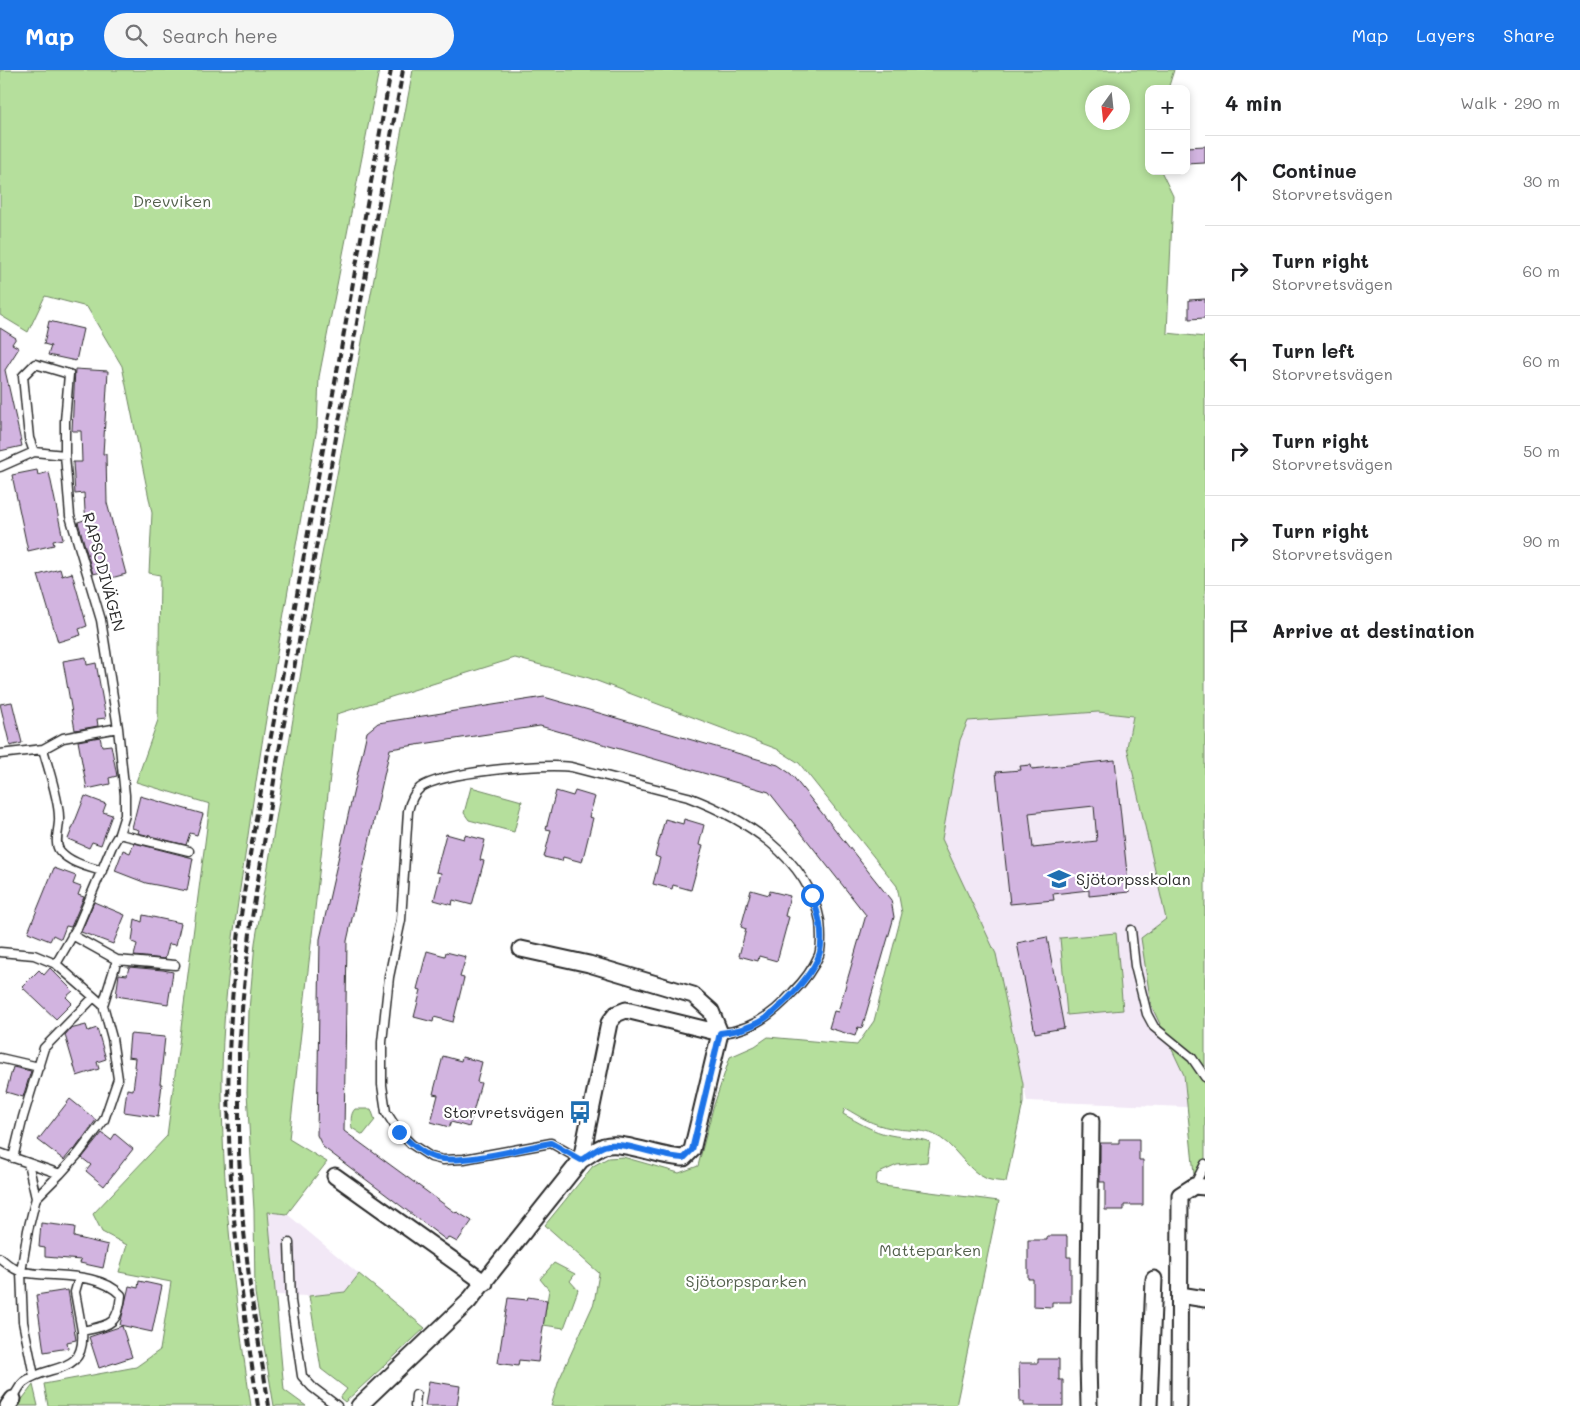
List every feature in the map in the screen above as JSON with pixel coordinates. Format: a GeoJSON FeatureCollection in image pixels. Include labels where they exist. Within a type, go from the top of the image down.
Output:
{"type":"FeatureCollection","features":[{"type":"Feature","properties":{"kind":"street"},"geometry":{"type":"LineString","coordinates":[[359,1406],[468,1302],[581,1160],[603,1147],[615,1144],[671,1158],[684,1158],[692,1150],[720,1033],[711,1011],[693,995],[589,964],[521,949]]}},
{"type":"Feature","properties":{"kind":"street"},"geometry":{"type":"LineString","coordinates":[[581,1160],[609,1023],[616,1014],[626,1010],[720,1033]]}},
{"type":"Feature","properties":{"kind":"street"},"geometry":{"type":"LineString","coordinates":[[1089,1406],[1091,1121]]}},
{"type":"Feature","properties":{"kind":"street"},"geometry":{"type":"LineString","coordinates":[[335,1176],[484,1283]]}},
{"type":"Feature","properties":{"kind":"street"},"geometry":{"type":"LineString","coordinates":[[1179,1406],[1180,1195],[1199,1187]]}},
{"type":"Feature","properties":{"kind":"street"},"geometry":{"type":"LineString","coordinates":[[1149,1406],[1154,1279]]}},
{"type":"Feature","properties":{"kind":"street"},"geometry":{"type":"LineString","coordinates":[[1180,1295],[1205,1299]]}},
{"type":"Feature","properties":{"kind":"lane","name":"RAPSODIVÄGEN"},"geometry":{"type":"LineString","coordinates":[[34,452],[29,438],[23,376],[35,364],[69,374],[65,421],[65,455],[70,516],[101,620],[118,728],[125,802],[125,815],[120,834],[112,846],[72,935],[56,964]]}},
{"type":"Feature","properties":{"kind":"lane"},"geometry":{"type":"LineString","coordinates":[[0,467],[34,452],[65,455]]}},
{"type":"Feature","properties":{"kind":"lane"},"geometry":{"type":"LineString","coordinates":[[0,754],[43,749],[63,738],[118,728]]}},
{"type":"Feature","properties":{"kind":"lane"},"geometry":{"type":"LineString","coordinates":[[43,749],[59,814],[58,849],[78,863],[102,871]]}},
{"type":"Feature","properties":{"kind":"lane"},"geometry":{"type":"LineString","coordinates":[[581,1160],[551,1143],[464,1159],[443,1160],[431,1157],[411,1144],[399,1132],[386,1112],[382,1085],[383,1036],[390,977],[401,920],[408,811],[414,794],[420,788],[453,776],[559,765],[688,797],[724,813],[771,843],[807,883],[821,926],[819,954],[805,980],[775,1011],[755,1025],[733,1032],[720,1033]]}},
{"type":"Feature","properties":{"kind":"lane"},"geometry":{"type":"LineString","coordinates":[[120,834],[189,851]]}},
{"type":"Feature","properties":{"kind":"lane"},"geometry":{"type":"LineString","coordinates":[[1131,930],[1135,966],[1147,1014],[1154,1027],[1192,1058],[1205,1077]]}},
{"type":"Feature","properties":{"kind":"lane"},"geometry":{"type":"LineString","coordinates":[[72,935],[116,960],[175,965]]}},
{"type":"Feature","properties":{"kind":"lane"},"geometry":{"type":"LineString","coordinates":[[0,952],[34,955],[56,964],[103,1005]]}},
{"type":"Feature","properties":{"kind":"lane"},"geometry":{"type":"LineString","coordinates":[[36,1198],[60,1174],[104,1120],[118,1078],[112,1038],[103,1005],[116,960]]}},
{"type":"Feature","properties":{"kind":"lane"},"geometry":{"type":"LineString","coordinates":[[13,1158],[44,1048],[94,997]]}},
{"type":"Feature","properties":{"kind":"lane"},"geometry":{"type":"LineString","coordinates":[[0,1058],[39,1067]]}},
{"type":"Feature","properties":{"kind":"lane"},"geometry":{"type":"LineString","coordinates":[[0,1153],[60,1174]]}},
{"type":"Feature","properties":{"kind":"lane"},"geometry":{"type":"LineString","coordinates":[[28,1163],[36,1198],[21,1272],[22,1322],[34,1376]]}},
{"type":"Feature","properties":{"kind":"lane"},"geometry":{"type":"LineString","coordinates":[[1199,1187],[1205,1164]]}},
{"type":"Feature","properties":{"kind":"lane"},"geometry":{"type":"LineString","coordinates":[[289,1244],[291,1301],[302,1376],[312,1387],[337,1406]]}},
{"type":"Feature","properties":{"kind":"lane"},"geometry":{"type":"LineString","coordinates":[[0,1258],[21,1272],[79,1278],[108,1284],[121,1295],[117,1316],[112,1322],[106,1326],[82,1331]]}},
{"type":"Feature","properties":{"kind":"lane"},"geometry":{"type":"LineString","coordinates":[[11,1402],[22,1384],[34,1376],[56,1370],[73,1362],[81,1352],[83,1344],[82,1331],[75,1292],[79,1278]]}},
{"type":"Feature","properties":{"kind":"lane"},"geometry":{"type":"LineString","coordinates":[[415,1406],[416,1395]]}},
{"type":"Feature","properties":{"kind":"shaded area","name":"Sjötorpsskolan"},"geometry":{"type":"Polygon","coordinates":[[[1098,712],[1133,715],[1127,747],[1166,919],[1151,1005],[1184,1075],[1187,1107],[1027,1101],[996,954],[942,839],[960,739],[968,721],[1098,712]]]}},
{"type":"Feature","properties":{"kind":"shaded area"},"geometry":{"type":"Polygon","coordinates":[[[268,1211],[287,1214],[359,1274],[345,1292],[309,1296],[276,1295],[268,1211]]]}},
{"type":"Feature","properties":{"kind":"green space","name":"Drevviken"},"geometry":{"type":"Polygon","coordinates":[[[0,70],[379,70],[319,377],[317,428],[262,743],[227,987],[222,1070],[226,1197],[239,1323],[251,1406],[48,1406],[44,1384],[136,1367],[160,1350],[171,1282],[119,1272],[127,1245],[102,1232],[93,1214],[167,1136],[210,804],[136,782],[158,720],[160,575],[149,573],[152,513],[122,366],[87,307],[45,296],[28,332],[0,315],[0,70]]]}},
{"type":"Feature","properties":{"kind":"green space"},"geometry":{"type":"Polygon","coordinates":[[[413,70],[1174,70],[1169,85],[1145,85],[1145,175],[1163,175],[1173,196],[1167,333],[1205,337],[1205,1175],[1194,1174],[1184,1075],[1151,1005],[1141,938],[1166,919],[1127,747],[1133,716],[1098,712],[968,721],[960,740],[942,839],[996,954],[1023,1084],[1023,1103],[1006,1182],[989,1180],[979,1175],[948,1144],[933,1134],[884,1127],[845,1108],[843,1114],[884,1134],[930,1142],[927,1162],[897,1165],[877,1174],[876,1185],[999,1201],[956,1406],[551,1406],[559,1380],[594,1303],[599,1273],[545,1225],[593,1166],[608,1158],[623,1157],[679,1173],[698,1166],[713,1108],[730,1057],[755,1046],[768,1037],[857,1045],[874,1021],[902,913],[897,886],[799,763],[777,749],[589,678],[515,658],[337,714],[289,1139],[327,1162],[287,1214],[268,1212],[284,1390],[306,1406],[274,1406],[255,1293],[254,1210],[247,1092],[249,1010],[255,943],[311,613],[413,70]]]}},
{"type":"Feature","properties":{"kind":"green space"},"geometry":{"type":"Polygon","coordinates":[[[471,787],[522,801],[514,832],[469,820],[464,813],[471,787]]]}},
{"type":"Feature","properties":{"kind":"green space"},"geometry":{"type":"Polygon","coordinates":[[[1116,933],[1123,1010],[1067,1015],[1060,938],[1116,933]]]}},
{"type":"Feature","properties":{"kind":"green space"},"geometry":{"type":"Polygon","coordinates":[[[355,1109],[371,1109],[375,1120],[363,1135],[352,1128],[351,1121],[355,1109]]]}},
{"type":"Feature","properties":{"kind":"green space"},"geometry":{"type":"Polygon","coordinates":[[[554,1263],[575,1274],[570,1281],[578,1290],[564,1328],[543,1325],[549,1290],[540,1279],[554,1263]]]}},
{"type":"Feature","properties":{"kind":"green space"},"geometry":{"type":"Polygon","coordinates":[[[359,1274],[425,1328],[345,1402],[340,1398],[347,1389],[321,1369],[309,1296],[345,1292],[359,1274]]]}},
{"type":"Feature","properties":{"kind":"green space"},"geometry":{"type":"Polygon","coordinates":[[[33,1385],[38,1406],[17,1406],[33,1385]]]}},
{"type":"Feature","properties":{"kind":"building"},"geometry":{"type":"Polygon","coordinates":[[[1205,146],[1205,163],[1190,164],[1190,147],[1205,146]]]}},
{"type":"Feature","properties":{"kind":"building"},"geometry":{"type":"Polygon","coordinates":[[[1205,299],[1205,318],[1189,319],[1189,300],[1205,299]]]}},
{"type":"Feature","properties":{"kind":"building"},"geometry":{"type":"Polygon","coordinates":[[[49,321],[83,329],[76,361],[48,355],[51,346],[44,344],[49,321]]]}},
{"type":"Feature","properties":{"kind":"building"},"geometry":{"type":"Polygon","coordinates":[[[0,328],[16,338],[12,344],[19,348],[5,370],[22,446],[0,451],[0,328]]]}},
{"type":"Feature","properties":{"kind":"building"},"geometry":{"type":"Polygon","coordinates":[[[75,369],[108,371],[103,454],[106,454],[107,503],[126,574],[104,580],[102,572],[93,574],[78,522],[87,519],[84,493],[75,494],[73,462],[82,462],[81,431],[72,431],[75,369]]]}},
{"type":"Feature","properties":{"kind":"building"},"geometry":{"type":"Polygon","coordinates":[[[37,470],[38,475],[49,472],[63,539],[53,541],[54,545],[28,551],[12,475],[37,470]]]}},
{"type":"Feature","properties":{"kind":"building"},"geometry":{"type":"Polygon","coordinates":[[[60,569],[62,576],[72,573],[87,626],[79,629],[81,635],[58,642],[38,575],[60,569]]]}},
{"type":"Feature","properties":{"kind":"building"},"geometry":{"type":"Polygon","coordinates":[[[86,657],[87,665],[96,663],[106,718],[97,719],[98,726],[75,730],[63,661],[86,657]]]}},
{"type":"Feature","properties":{"kind":"building"},"geometry":{"type":"Polygon","coordinates":[[[544,697],[778,765],[791,774],[891,900],[894,917],[862,1028],[858,1027],[855,1036],[829,1028],[834,1011],[838,1012],[866,915],[769,792],[540,726],[390,749],[347,941],[344,1131],[456,1213],[472,1221],[457,1242],[448,1237],[446,1240],[323,1147],[317,1135],[320,939],[367,732],[378,723],[544,697]]]}},
{"type":"Feature","properties":{"kind":"building"},"geometry":{"type":"Polygon","coordinates":[[[12,702],[22,743],[10,746],[0,704],[12,702]]]}},
{"type":"Feature","properties":{"kind":"building"},"geometry":{"type":"Polygon","coordinates":[[[100,737],[102,746],[111,745],[117,776],[109,778],[110,784],[87,789],[78,741],[100,737]]]}},
{"type":"Feature","properties":{"kind":"building"},"geometry":{"type":"Polygon","coordinates":[[[1115,760],[1129,892],[1089,896],[1089,890],[1053,894],[1054,900],[1010,904],[996,772],[1021,770],[1020,766],[1031,765],[1032,769],[1115,760]],[[1094,806],[1029,813],[1033,848],[1097,841],[1094,806]]]}},
{"type":"Feature","properties":{"kind":"building"},"geometry":{"type":"Polygon","coordinates":[[[556,791],[573,796],[575,791],[595,797],[589,817],[593,818],[582,862],[563,857],[562,861],[544,857],[551,830],[546,829],[556,791]]]}},
{"type":"Feature","properties":{"kind":"building"},"geometry":{"type":"Polygon","coordinates":[[[85,796],[106,804],[103,812],[112,815],[101,845],[92,842],[89,848],[68,839],[85,796]]]}},
{"type":"Feature","properties":{"kind":"building"},"geometry":{"type":"Polygon","coordinates":[[[140,796],[203,814],[197,835],[190,833],[186,845],[138,833],[139,830],[132,828],[140,796]]]}},
{"type":"Feature","properties":{"kind":"building"},"geometry":{"type":"Polygon","coordinates":[[[665,819],[683,824],[684,819],[704,825],[699,845],[703,846],[691,890],[673,885],[672,889],[653,884],[660,858],[655,856],[665,819]]]}},
{"type":"Feature","properties":{"kind":"building"},"geometry":{"type":"Polygon","coordinates":[[[446,834],[464,839],[465,835],[485,840],[480,860],[484,861],[472,905],[453,900],[452,905],[434,900],[441,873],[436,872],[446,834]]]}},
{"type":"Feature","properties":{"kind":"building"},"geometry":{"type":"Polygon","coordinates":[[[134,843],[193,858],[187,891],[146,883],[115,871],[123,850],[130,853],[134,843]]]}},
{"type":"Feature","properties":{"kind":"building"},"geometry":{"type":"Polygon","coordinates":[[[54,868],[76,876],[73,884],[81,887],[78,895],[84,897],[71,927],[66,926],[61,939],[53,935],[50,941],[28,932],[54,868]]]}},
{"type":"Feature","properties":{"kind":"building"},"geometry":{"type":"Polygon","coordinates":[[[751,890],[769,895],[770,891],[790,896],[785,916],[789,917],[777,961],[759,956],[758,961],[739,956],[746,929],[741,927],[751,890]]]}},
{"type":"Feature","properties":{"kind":"building"},"geometry":{"type":"Polygon","coordinates":[[[94,902],[125,915],[113,944],[81,932],[94,902]]]}},
{"type":"Feature","properties":{"kind":"building"},"geometry":{"type":"Polygon","coordinates":[[[143,915],[181,923],[176,945],[169,944],[165,959],[134,956],[137,944],[132,942],[135,919],[142,922],[143,915]]]}},
{"type":"Feature","properties":{"kind":"building"},"geometry":{"type":"Polygon","coordinates":[[[1047,937],[1064,1028],[1035,1033],[1017,943],[1047,937]]]}},
{"type":"Feature","properties":{"kind":"building"},"geometry":{"type":"Polygon","coordinates":[[[427,951],[445,956],[446,952],[466,957],[460,977],[464,978],[453,1022],[434,1017],[433,1022],[414,1017],[421,990],[417,989],[427,951]]]}},
{"type":"Feature","properties":{"kind":"building"},"geometry":{"type":"Polygon","coordinates":[[[129,967],[173,972],[168,1004],[116,996],[119,974],[127,975],[129,967]]]}},
{"type":"Feature","properties":{"kind":"building"},"geometry":{"type":"Polygon","coordinates":[[[50,968],[73,991],[66,997],[72,1003],[56,1019],[22,987],[39,970],[44,975],[50,968]]]}},
{"type":"Feature","properties":{"kind":"building"},"geometry":{"type":"Polygon","coordinates":[[[86,1025],[88,1031],[97,1028],[106,1059],[97,1062],[99,1069],[77,1076],[65,1035],[70,1029],[86,1025]]]}},
{"type":"Feature","properties":{"kind":"building"},"geometry":{"type":"Polygon","coordinates":[[[130,1034],[165,1037],[158,1117],[124,1112],[127,1089],[133,1090],[136,1067],[134,1067],[135,1058],[128,1057],[130,1034]]]}},
{"type":"Feature","properties":{"kind":"building"},"geometry":{"type":"Polygon","coordinates":[[[443,1056],[461,1061],[462,1057],[482,1062],[477,1082],[481,1083],[469,1127],[451,1122],[449,1127],[431,1122],[438,1095],[433,1094],[443,1056]]]}},
{"type":"Feature","properties":{"kind":"building"},"geometry":{"type":"Polygon","coordinates":[[[13,1067],[31,1071],[23,1097],[6,1092],[13,1067]]]}},
{"type":"Feature","properties":{"kind":"building"},"geometry":{"type":"Polygon","coordinates":[[[70,1099],[96,1120],[75,1149],[64,1160],[38,1140],[70,1099]]]}},
{"type":"Feature","properties":{"kind":"building"},"geometry":{"type":"Polygon","coordinates":[[[102,1133],[111,1140],[115,1134],[133,1149],[104,1186],[86,1171],[91,1165],[82,1158],[102,1133]]]}},
{"type":"Feature","properties":{"kind":"building"},"geometry":{"type":"Polygon","coordinates":[[[1119,1139],[1139,1139],[1139,1160],[1143,1160],[1143,1205],[1124,1205],[1124,1210],[1105,1210],[1105,1182],[1100,1182],[1100,1143],[1119,1143],[1119,1139]]]}},
{"type":"Feature","properties":{"kind":"building"},"geometry":{"type":"Polygon","coordinates":[[[41,1223],[75,1227],[74,1237],[108,1245],[103,1268],[80,1263],[81,1260],[45,1257],[45,1248],[39,1247],[41,1223]]]}},
{"type":"Feature","properties":{"kind":"building"},"geometry":{"type":"Polygon","coordinates":[[[1047,1236],[1067,1236],[1067,1257],[1071,1257],[1071,1302],[1052,1302],[1052,1307],[1033,1306],[1033,1279],[1028,1279],[1028,1240],[1047,1240],[1047,1236]]]}},
{"type":"Feature","properties":{"kind":"building"},"geometry":{"type":"Polygon","coordinates":[[[139,1281],[162,1286],[152,1332],[120,1325],[129,1286],[138,1288],[139,1281]]]}},
{"type":"Feature","properties":{"kind":"building"},"geometry":{"type":"Polygon","coordinates":[[[68,1290],[76,1340],[67,1342],[68,1348],[44,1352],[36,1295],[68,1290]]]}},
{"type":"Feature","properties":{"kind":"building"},"geometry":{"type":"Polygon","coordinates":[[[528,1297],[547,1300],[538,1362],[519,1360],[518,1366],[498,1363],[508,1298],[527,1300],[528,1297]]]}},
{"type":"Feature","properties":{"kind":"building"},"geometry":{"type":"Polygon","coordinates":[[[122,1326],[132,1357],[99,1368],[89,1337],[122,1326]]]}},
{"type":"Feature","properties":{"kind":"building"},"geometry":{"type":"Polygon","coordinates":[[[1038,1359],[1059,1359],[1059,1380],[1063,1380],[1063,1406],[1024,1406],[1024,1402],[1020,1402],[1019,1363],[1038,1363],[1038,1359]]]}},
{"type":"Feature","properties":{"kind":"building"},"geometry":{"type":"Polygon","coordinates":[[[429,1381],[460,1386],[457,1406],[425,1406],[429,1381]]]}},
{"type":"Feature","properties":{"kind":"railway"},"geometry":{"type":"LineString","coordinates":[[258,1406],[239,1267],[231,1174],[228,1081],[233,985],[245,888],[261,790],[391,70]]}},
{"type":"Feature","properties":{"kind":"railway"},"geometry":{"type":"LineString","coordinates":[[269,1406],[251,1295],[243,1223],[239,1156],[239,1051],[243,996],[251,924],[277,762],[403,70]]}},
{"type":"Feature","properties":{"kind":"place","name":"Sjötorpsskolan"},"geometry":{"type":"Point","coordinates":[1059,879]}},
{"type":"Feature","properties":{"kind":"place","name":"Storvretsvägen"},"geometry":{"type":"Point","coordinates":[580,1112]}},
{"type":"Feature","properties":{"kind":"route"},"geometry":{"type":"LineString","coordinates":[[399,1132],[411,1144],[431,1157],[443,1160],[464,1159],[551,1143],[581,1160],[603,1147],[615,1144],[671,1158],[684,1158],[692,1150],[720,1033],[733,1032],[755,1025],[775,1011],[805,980],[819,954],[821,926],[812,895]]}},
{"type":"Feature","properties":{"kind":"park label","name":"Matteparken"},"geometry":{"type":"Point","coordinates":[930,1250]}},
{"type":"Feature","properties":{"kind":"park label","name":"Sjötorpsparken"},"geometry":{"type":"Point","coordinates":[746,1281]}}]}
